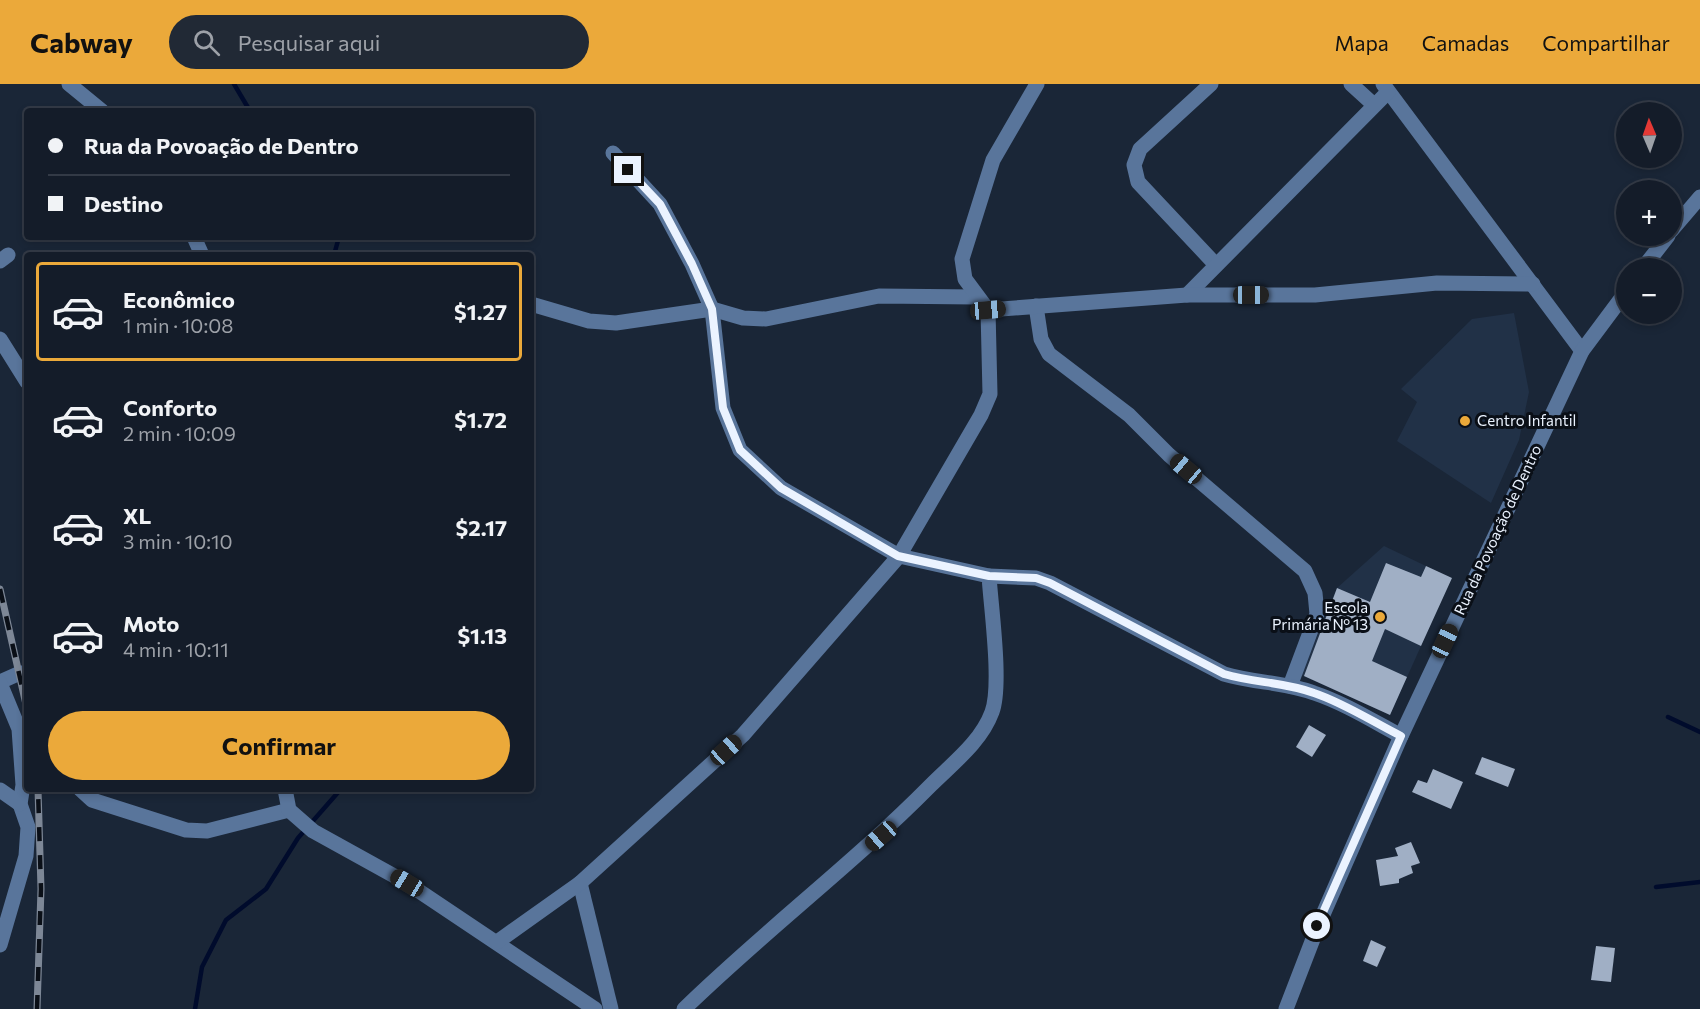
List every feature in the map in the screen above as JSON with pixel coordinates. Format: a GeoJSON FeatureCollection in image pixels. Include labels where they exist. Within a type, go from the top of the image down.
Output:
{"type":"FeatureCollection","features":[{"type":"Feature","properties":{"kind":"street"},"geometry":{"type":"LineString","coordinates":[[69,84],[98,108]]}},
{"type":"Feature","properties":{"kind":"street"},"geometry":{"type":"LineString","coordinates":[[497,942],[580,883],[743,735],[898,556],[981,415],[990,394],[988,310],[976,297],[965,279],[962,259],[993,160],[1037,84]]}},
{"type":"Feature","properties":{"kind":"street"},"geometry":{"type":"LineString","coordinates":[[1211,84],[1140,149],[1134,165],[1138,182],[1216,265]]}},
{"type":"Feature","properties":{"kind":"street"},"geometry":{"type":"LineString","coordinates":[[1351,84],[1374,105]]}},
{"type":"Feature","properties":{"kind":"street"},"geometry":{"type":"LineString","coordinates":[[1187,295],[1374,105],[1385,88],[1582,351]]}},
{"type":"Feature","properties":{"kind":"street"},"geometry":{"type":"LineString","coordinates":[[613,153],[660,204],[692,264],[712,309],[723,408],[740,450],[781,488],[898,556],[989,576],[1036,578],[1050,583],[1224,674],[1248,681],[1290,686],[1315,693],[1401,736]]}},
{"type":"Feature","properties":{"kind":"street"},"geometry":{"type":"LineString","coordinates":[[1693,213],[1700,197]]}},
{"type":"Feature","properties":{"kind":"street"},"geometry":{"type":"LineString","coordinates":[[1651,258],[1660,246]]}},
{"type":"Feature","properties":{"kind":"street"},"geometry":{"type":"LineString","coordinates":[[988,310],[1187,295],[1315,295],[1437,283],[1533,284]]}},
{"type":"Feature","properties":{"kind":"street"},"geometry":{"type":"LineString","coordinates":[[534,305],[589,321],[616,322],[712,309],[743,318],[766,319],[879,296],[976,297]]}},
{"type":"Feature","properties":{"kind":"street","name":"Rua da Povoação de Dentro"},"geometry":{"type":"LineString","coordinates":[[1286,1009],[1317,926],[1401,736],[1582,351],[1616,305]]}},
{"type":"Feature","properties":{"kind":"street"},"geometry":{"type":"LineString","coordinates":[[1036,306],[1041,339],[1049,354],[1129,415],[1169,454],[1305,571],[1315,593],[1317,614],[1290,686]]}},
{"type":"Feature","properties":{"kind":"street"},"geometry":{"type":"LineString","coordinates":[[0,339],[24,377]]}},
{"type":"Feature","properties":{"kind":"street"},"geometry":{"type":"LineString","coordinates":[[684,1009],[732,962],[881,836],[981,735],[992,712],[996,696],[989,576]]}},
{"type":"Feature","properties":{"kind":"street"},"geometry":{"type":"LineString","coordinates":[[0,945],[26,856],[28,826],[20,804],[23,785],[19,729],[0,682],[24,673]]}},
{"type":"Feature","properties":{"kind":"street"},"geometry":{"type":"LineString","coordinates":[[0,790],[20,804]]}},
{"type":"Feature","properties":{"kind":"street"},"geometry":{"type":"LineString","coordinates":[[84,792],[93,800],[186,830],[207,831],[293,813]]}},
{"type":"Feature","properties":{"kind":"street"},"geometry":{"type":"LineString","coordinates":[[286,792],[293,813],[313,831],[407,883],[595,1009]]}},
{"type":"Feature","properties":{"kind":"street"},"geometry":{"type":"LineString","coordinates":[[580,883],[611,1009]]}},
{"type":"Feature","properties":{"kind":"shaded area","name":"Centro Infantil"},"geometry":{"type":"Polygon","coordinates":[[[1514,313],[1529,392],[1519,440],[1491,503],[1397,441],[1417,402],[1401,389],[1472,319],[1514,313]]]}},
{"type":"Feature","properties":{"kind":"shaded area","name":"Escola Primária Nº 13"},"geometry":{"type":"Polygon","coordinates":[[[1384,546],[1426,566],[1421,646],[1390,715],[1301,675],[1337,588],[1384,546]]]}},
{"type":"Feature","properties":{"kind":"building","name":"Escola Primária Nº 13"},"geometry":{"type":"Polygon","coordinates":[[[1386,563],[1421,577],[1426,566],[1452,578],[1421,646],[1385,629],[1372,661],[1407,677],[1390,715],[1304,676],[1337,588],[1370,602],[1386,563]]]}},
{"type":"Feature","properties":{"kind":"building"},"geometry":{"type":"Polygon","coordinates":[[[1309,725],[1326,735],[1312,757],[1296,747],[1309,725]]]}},
{"type":"Feature","properties":{"kind":"building"},"geometry":{"type":"Polygon","coordinates":[[[1482,757],[1515,769],[1508,787],[1475,774],[1482,757]]]}},
{"type":"Feature","properties":{"kind":"building"},"geometry":{"type":"Polygon","coordinates":[[[1433,769],[1463,782],[1451,809],[1412,792],[1418,780],[1427,783],[1433,769]]]}},
{"type":"Feature","properties":{"kind":"building"},"geometry":{"type":"Polygon","coordinates":[[[1411,842],[1420,863],[1411,866],[1413,873],[1399,879],[1399,883],[1380,886],[1376,860],[1398,856],[1395,848],[1411,842]]]}},
{"type":"Feature","properties":{"kind":"building"},"geometry":{"type":"Polygon","coordinates":[[[1371,940],[1386,947],[1377,967],[1363,961],[1371,940]]]}},
{"type":"Feature","properties":{"kind":"building"},"geometry":{"type":"Polygon","coordinates":[[[1596,946],[1615,948],[1611,982],[1591,980],[1596,946]]]}},
{"type":"Feature","properties":{"kind":"waterway"},"geometry":{"type":"LineString","coordinates":[[234,84],[248,108]]}},
{"type":"Feature","properties":{"kind":"waterway"},"geometry":{"type":"LineString","coordinates":[[335,252],[338,240]]}},
{"type":"Feature","properties":{"kind":"waterway"},"geometry":{"type":"LineString","coordinates":[[1668,717],[1700,732]]}},
{"type":"Feature","properties":{"kind":"waterway"},"geometry":{"type":"LineString","coordinates":[[195,1009],[202,967],[226,920],[266,889],[298,838],[338,792]]}},
{"type":"Feature","properties":{"kind":"waterway"},"geometry":{"type":"LineString","coordinates":[[1656,887],[1700,882]]}},
{"type":"Feature","properties":{"kind":"railway"},"geometry":{"type":"LineString","coordinates":[[0,589],[24,696]]}},
{"type":"Feature","properties":{"kind":"railway"},"geometry":{"type":"LineString","coordinates":[[37,1009],[41,889],[38,792]]}},
{"type":"Feature","properties":{"kind":"place","name":"Centro Infantil"},"geometry":{"type":"Point","coordinates":[1465,421]}},
{"type":"Feature","properties":{"kind":"place","name":"Escola Primária Nº 13"},"geometry":{"type":"Point","coordinates":[1380,617]}},
{"type":"Feature","properties":{"kind":"route"},"geometry":{"type":"LineString","coordinates":[[628,170],[660,204],[692,264],[712,309],[723,408],[740,450],[781,488],[898,556],[989,576],[1036,578],[1050,583],[1224,674],[1248,681],[1290,686],[1315,693],[1401,736],[1317,926]]}}]}
